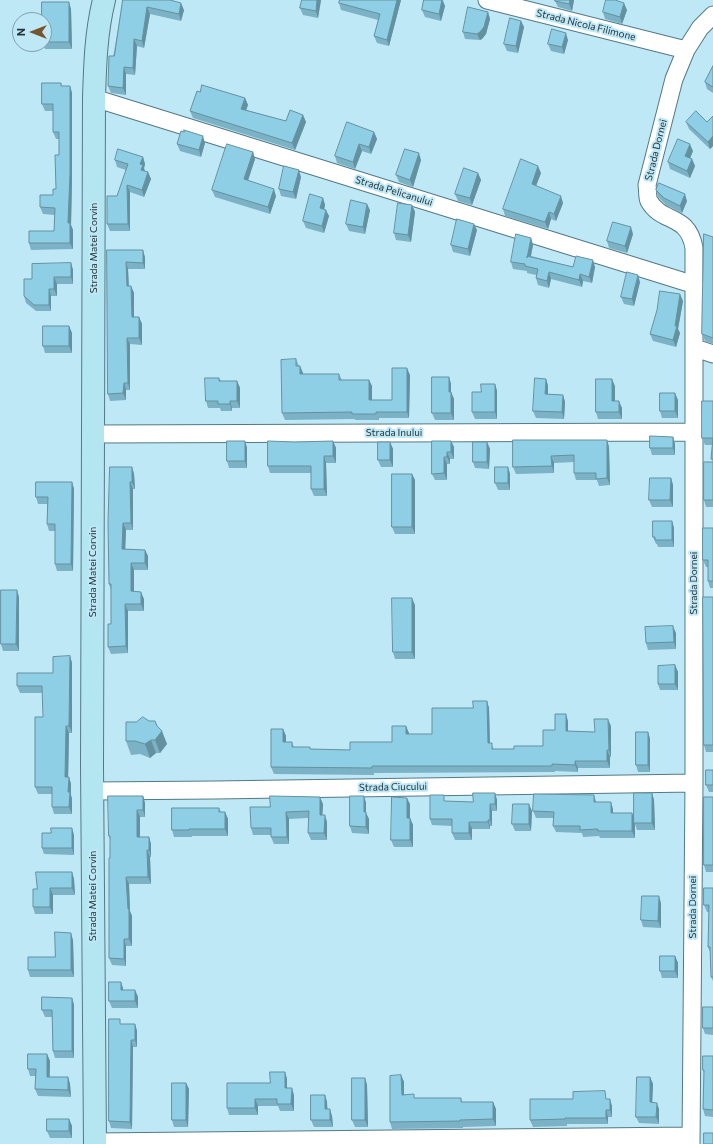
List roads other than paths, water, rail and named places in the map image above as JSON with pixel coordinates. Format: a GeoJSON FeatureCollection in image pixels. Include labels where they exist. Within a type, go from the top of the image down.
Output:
{"type":"FeatureCollection","features":[{"type":"Feature","properties":{"kind":"main road","name":"Strada Matei Corvin"},"geometry":{"type":"LineString","coordinates":[[95,1143],[93,791],[94,98],[98,28],[104,0]]}},
{"type":"Feature","properties":{"kind":"street","name":"Strada Nicola Filimone"},"geometry":{"type":"LineString","coordinates":[[487,0],[686,50]]}},
{"type":"Feature","properties":{"kind":"street","name":"Strada Dornei"},"geometry":{"type":"LineString","coordinates":[[691,1140],[694,782],[694,248],[688,229],[657,211],[648,200],[648,185],[674,78],[686,50],[700,28],[713,15]]}},
{"type":"Feature","properties":{"kind":"street","name":"Strada Pelicanului"},"geometry":{"type":"LineString","coordinates":[[94,98],[695,285]]}},
{"type":"Feature","properties":{"kind":"street"},"geometry":{"type":"LineString","coordinates":[[695,348],[713,354]]}},
{"type":"Feature","properties":{"kind":"street","name":"Strada Inului"},"geometry":{"type":"LineString","coordinates":[[93,434],[694,432]]}},
{"type":"Feature","properties":{"kind":"street","name":"Strada Ciucului"},"geometry":{"type":"LineString","coordinates":[[93,791],[694,782]]}},
{"type":"Feature","properties":{"kind":"street"},"geometry":{"type":"LineString","coordinates":[[95,1143],[691,1140]]}}]}
